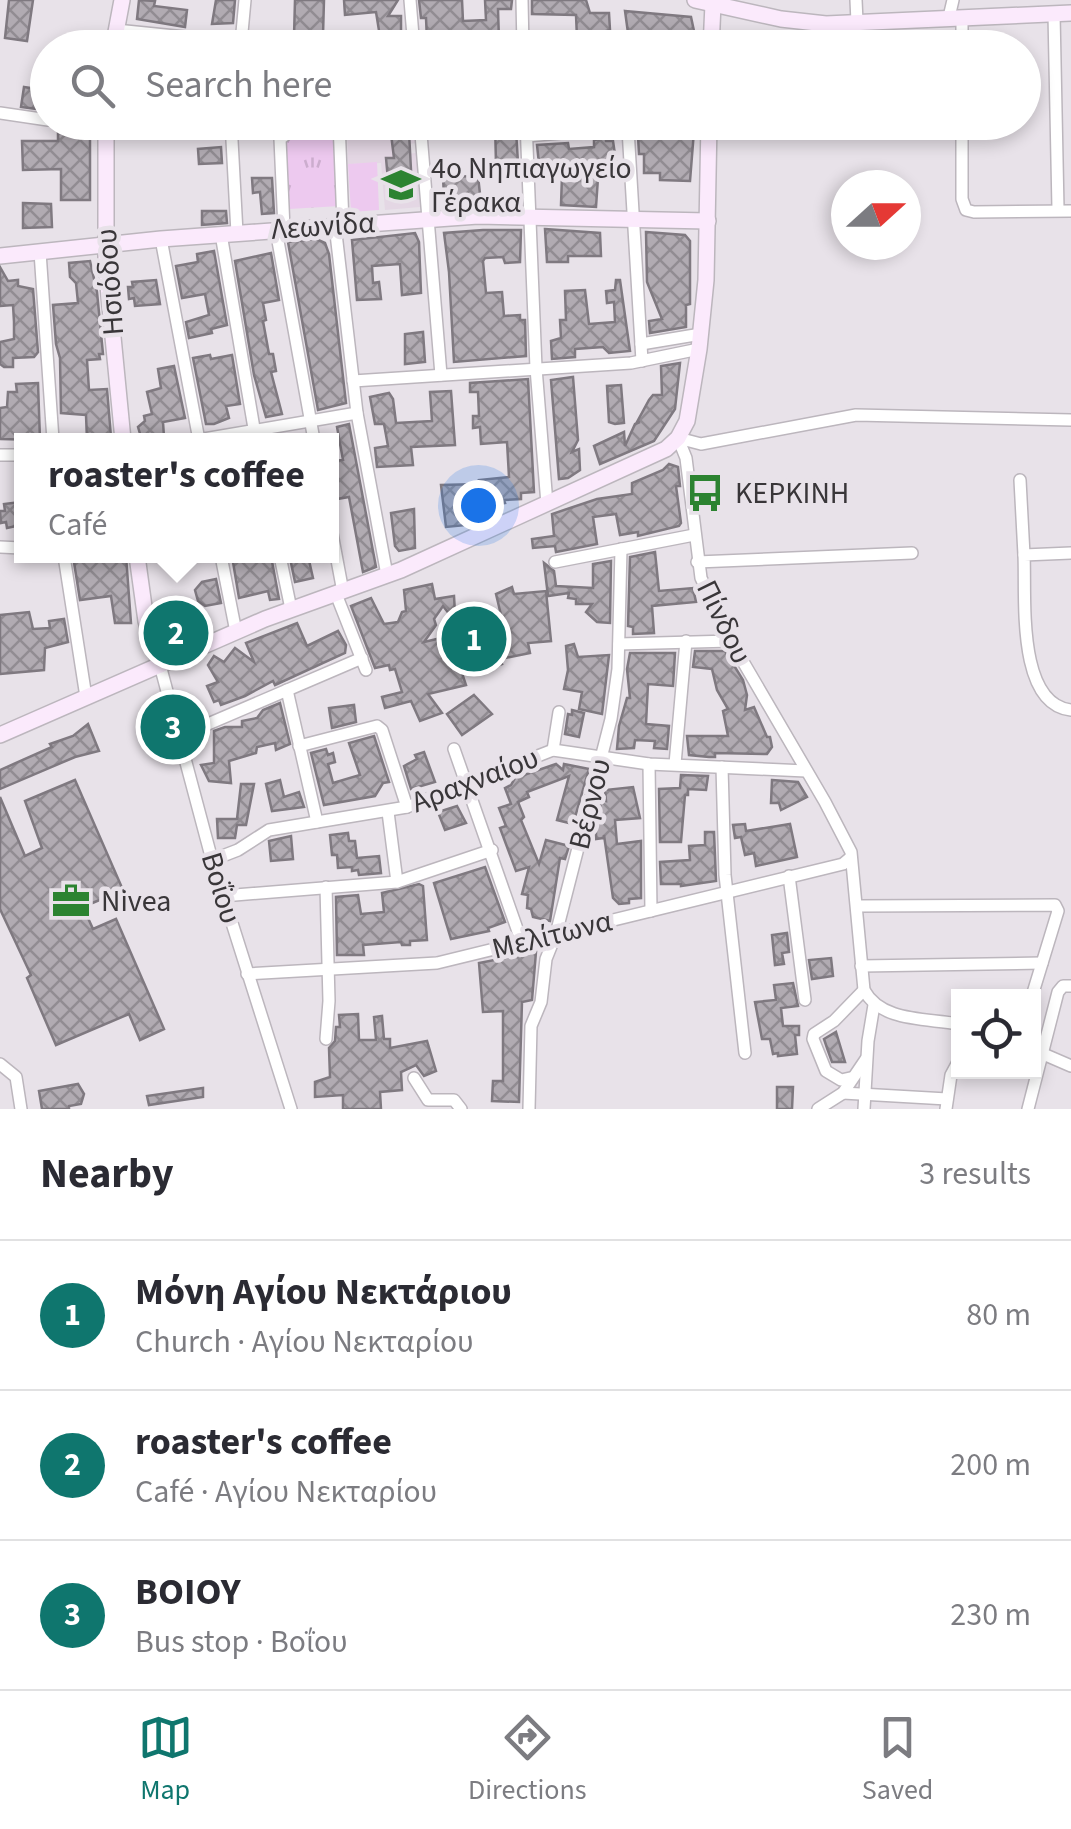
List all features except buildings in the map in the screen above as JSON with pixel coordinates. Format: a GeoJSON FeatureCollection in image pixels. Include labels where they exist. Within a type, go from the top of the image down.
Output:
{"type":"FeatureCollection","features":[{"type":"Feature","properties":{"kind":"street"},"geometry":{"type":"LineString","coordinates":[[116,30],[122,0]]}},
{"type":"Feature","properties":{"kind":"street"},"geometry":{"type":"LineString","coordinates":[[238,30],[245,0]]}},
{"type":"Feature","properties":{"kind":"street"},"geometry":{"type":"LineString","coordinates":[[410,0],[412,30]]}},
{"type":"Feature","properties":{"kind":"street"},"geometry":{"type":"LineString","coordinates":[[522,0],[523,30]]}},
{"type":"Feature","properties":{"kind":"street"},"geometry":{"type":"LineString","coordinates":[[695,0],[800,22],[1018,16],[1054,10],[1064,210],[966,210],[962,198],[962,140]]}},
{"type":"Feature","properties":{"kind":"street"},"geometry":{"type":"LineString","coordinates":[[856,0],[857,22]]}},
{"type":"Feature","properties":{"kind":"street"},"geometry":{"type":"LineString","coordinates":[[953,0],[959,30]]}},
{"type":"Feature","properties":{"kind":"street"},"geometry":{"type":"LineString","coordinates":[[1018,16],[1028,0]]}},
{"type":"Feature","properties":{"kind":"street"},"geometry":{"type":"LineString","coordinates":[[712,30],[713,2]]}},
{"type":"Feature","properties":{"kind":"street"},"geometry":{"type":"LineString","coordinates":[[0,113],[30,117]]}},
{"type":"Feature","properties":{"kind":"street","name":"Ησιόδου"},"geometry":{"type":"LineString","coordinates":[[106,140],[106,244],[122,433]]}},
{"type":"Feature","properties":{"kind":"street"},"geometry":{"type":"LineString","coordinates":[[231,140],[229,234],[255,433]]}},
{"type":"Feature","properties":{"kind":"street"},"geometry":{"type":"LineString","coordinates":[[280,140],[280,230],[313,433]]}},
{"type":"Feature","properties":{"kind":"street"},"geometry":{"type":"LineString","coordinates":[[340,140],[339,224],[357,413],[388,575]]}},
{"type":"Feature","properties":{"kind":"street"},"geometry":{"type":"LineString","coordinates":[[421,140],[441,375]]}},
{"type":"Feature","properties":{"kind":"street"},"geometry":{"type":"LineString","coordinates":[[527,140],[536,368],[547,504]]}},
{"type":"Feature","properties":{"kind":"street"},"geometry":{"type":"LineString","coordinates":[[628,140],[642,361]]}},
{"type":"Feature","properties":{"kind":"street"},"geometry":{"type":"LineString","coordinates":[[0,736],[291,609],[388,575],[656,456],[678,438],[691,409],[700,342],[709,140]]}},
{"type":"Feature","properties":{"kind":"street","name":"Λεωνίδα"},"geometry":{"type":"LineString","coordinates":[[0,256],[428,219],[708,221]]}},
{"type":"Feature","properties":{"kind":"street"},"geometry":{"type":"LineString","coordinates":[[162,239],[198,433]]}},
{"type":"Feature","properties":{"kind":"street"},"geometry":{"type":"LineString","coordinates":[[40,252],[53,433]]}},
{"type":"Feature","properties":{"kind":"street"},"geometry":{"type":"LineString","coordinates":[[641,344],[700,342]]}},
{"type":"Feature","properties":{"kind":"street"},"geometry":{"type":"LineString","coordinates":[[354,381],[642,361],[700,342]]}},
{"type":"Feature","properties":{"kind":"street"},"geometry":{"type":"LineString","coordinates":[[265,433],[310,420],[357,413]]}},
{"type":"Feature","properties":{"kind":"street"},"geometry":{"type":"LineString","coordinates":[[678,438],[701,444],[856,416],[1071,420]]}},
{"type":"Feature","properties":{"kind":"street","name":"Πίνδου"},"geometry":{"type":"LineString","coordinates":[[678,438],[686,458],[696,562],[731,641],[851,852],[864,990],[874,1005]]}},
{"type":"Feature","properties":{"kind":"street"},"geometry":{"type":"LineString","coordinates":[[1020,480],[1027,641],[1035,681],[1059,709],[1071,710]]}},
{"type":"Feature","properties":{"kind":"street"},"geometry":{"type":"LineString","coordinates":[[555,562],[694,534]]}},
{"type":"Feature","properties":{"kind":"street","name":"Βέρνου"},"geometry":{"type":"LineString","coordinates":[[529,1109],[532,1017],[543,996],[546,959],[602,758],[614,694],[621,548]]}},
{"type":"Feature","properties":{"kind":"street"},"geometry":{"type":"LineString","coordinates":[[696,562],[912,553]]}},
{"type":"Feature","properties":{"kind":"street"},"geometry":{"type":"LineString","coordinates":[[1024,555],[1071,553]]}},
{"type":"Feature","properties":{"kind":"street"},"geometry":{"type":"LineString","coordinates":[[65,563],[86,697]]}},
{"type":"Feature","properties":{"kind":"street"},"geometry":{"type":"LineString","coordinates":[[138,563],[146,621],[160,665]]}},
{"type":"Feature","properties":{"kind":"street"},"geometry":{"type":"LineString","coordinates":[[223,563],[236,632]]}},
{"type":"Feature","properties":{"kind":"street"},"geometry":{"type":"LineString","coordinates":[[281,563],[291,609]]}},
{"type":"Feature","properties":{"kind":"street"},"geometry":{"type":"LineString","coordinates":[[180,736],[287,690],[364,664],[340,593],[336,563]]}},
{"type":"Feature","properties":{"kind":"street"},"geometry":{"type":"LineString","coordinates":[[675,764],[686,641]]}},
{"type":"Feature","properties":{"kind":"street"},"geometry":{"type":"LineString","coordinates":[[619,644],[731,641]]}},
{"type":"Feature","properties":{"kind":"street","name":"Βοΐου"},"geometry":{"type":"LineString","coordinates":[[160,665],[212,860],[291,1109]]}},
{"type":"Feature","properties":{"kind":"street"},"geometry":{"type":"LineString","coordinates":[[287,690],[317,822]]}},
{"type":"Feature","properties":{"kind":"street"},"geometry":{"type":"LineString","coordinates":[[553,750],[559,712]]}},
{"type":"Feature","properties":{"kind":"street"},"geometry":{"type":"LineString","coordinates":[[298,746],[377,726],[382,730],[406,807]]}},
{"type":"Feature","properties":{"kind":"street"},"geometry":{"type":"LineString","coordinates":[[454,749],[522,942]]}},
{"type":"Feature","properties":{"kind":"street","name":"Αραχναίου"},"geometry":{"type":"LineString","coordinates":[[212,860],[238,850],[270,830],[406,807],[553,750],[649,764],[806,771]]}},
{"type":"Feature","properties":{"kind":"street"},"geometry":{"type":"LineString","coordinates":[[649,764],[651,911]]}},
{"type":"Feature","properties":{"kind":"street"},"geometry":{"type":"LineString","coordinates":[[722,767],[726,892],[745,1053]]}},
{"type":"Feature","properties":{"kind":"street"},"geometry":{"type":"LineString","coordinates":[[388,812],[396,882]]}},
{"type":"Feature","properties":{"kind":"street"},"geometry":{"type":"LineString","coordinates":[[223,896],[396,882],[492,850]]}},
{"type":"Feature","properties":{"kind":"street","name":"Μελίτωνα"},"geometry":{"type":"LineString","coordinates":[[247,974],[414,966],[843,864],[850,859]]}},
{"type":"Feature","properties":{"kind":"street"},"geometry":{"type":"LineString","coordinates":[[789,876],[805,1000]]}},
{"type":"Feature","properties":{"kind":"street"},"geometry":{"type":"LineString","coordinates":[[326,888],[326,1039]]}},
{"type":"Feature","properties":{"kind":"street"},"geometry":{"type":"LineString","coordinates":[[858,906],[1053,904],[1057,907],[1034,989]]}},
{"type":"Feature","properties":{"kind":"street"},"geometry":{"type":"LineString","coordinates":[[861,966],[1042,963]]}},
{"type":"Feature","properties":{"kind":"street"},"geometry":{"type":"LineString","coordinates":[[1041,1043],[1058,992],[1067,986]]}},
{"type":"Feature","properties":{"kind":"street"},"geometry":{"type":"LineString","coordinates":[[850,1078],[841,1080],[826,1071],[813,1039],[864,990]]}},
{"type":"Feature","properties":{"kind":"street"},"geometry":{"type":"LineString","coordinates":[[864,1103],[874,1005],[888,1013],[951,1023]]}},
{"type":"Feature","properties":{"kind":"street"},"geometry":{"type":"LineString","coordinates":[[1041,1053],[1071,1066]]}},
{"type":"Feature","properties":{"kind":"street"},"geometry":{"type":"LineString","coordinates":[[818,1109],[843,1093],[868,1057]]}},
{"type":"Feature","properties":{"kind":"street"},"geometry":{"type":"LineString","coordinates":[[0,1064],[16,1077],[21,1109]]}},
{"type":"Feature","properties":{"kind":"street"},"geometry":{"type":"LineString","coordinates":[[843,1093],[864,1103],[946,1104],[951,1076]]}},
{"type":"Feature","properties":{"kind":"street"},"geometry":{"type":"LineString","coordinates":[[414,1078],[428,1100],[454,1100],[461,1109]]}},
{"type":"Feature","properties":{"kind":"street"},"geometry":{"type":"LineString","coordinates":[[1028,1109],[1033,1079]]}},
{"type":"Feature","properties":{"kind":"street"},"geometry":{"type":"LineString","coordinates":[[0,1085],[16,1082]]}},
{"type":"Feature","properties":{"kind":"shaded area","name":"4ο Νηπιαγωγείο Γέρακα"},"geometry":{"type":"Polygon","coordinates":[[[347,140],[415,140],[406,145],[407,154],[416,153],[420,207],[385,210],[381,163],[348,164],[347,140]]]}},
{"type":"Feature","properties":{"kind":"green space"},"geometry":{"type":"Polygon","coordinates":[[[286,140],[332,140],[336,144],[340,206],[289,209],[286,140]]]}},
{"type":"Feature","properties":{"kind":"green space"},"geometry":{"type":"Polygon","coordinates":[[[377,162],[379,210],[351,212],[348,164],[377,162]]]}},
{"type":"Feature","properties":{"kind":"place","name":"4ο Νηπιαγωγείο Γέρακα"},"geometry":{"type":"Point","coordinates":[401,185]}},
{"type":"Feature","properties":{"kind":"place","name":"ΚΕΡΚΙΝΗ"},"geometry":{"type":"Point","coordinates":[705,493]}},
{"type":"Feature","properties":{"kind":"place","name":"roaster's coffee"},"geometry":{"type":"Point","coordinates":[176,633]}},
{"type":"Feature","properties":{"kind":"place","name":"Μόνη Αγίου Νεκτάριου"},"geometry":{"type":"Point","coordinates":[474,639]}},
{"type":"Feature","properties":{"kind":"place","name":"ΒΟΙΟΥ"},"geometry":{"type":"Point","coordinates":[173,727]}},
{"type":"Feature","properties":{"kind":"place","name":"Nivea"},"geometry":{"type":"Point","coordinates":[71,901]}}]}
